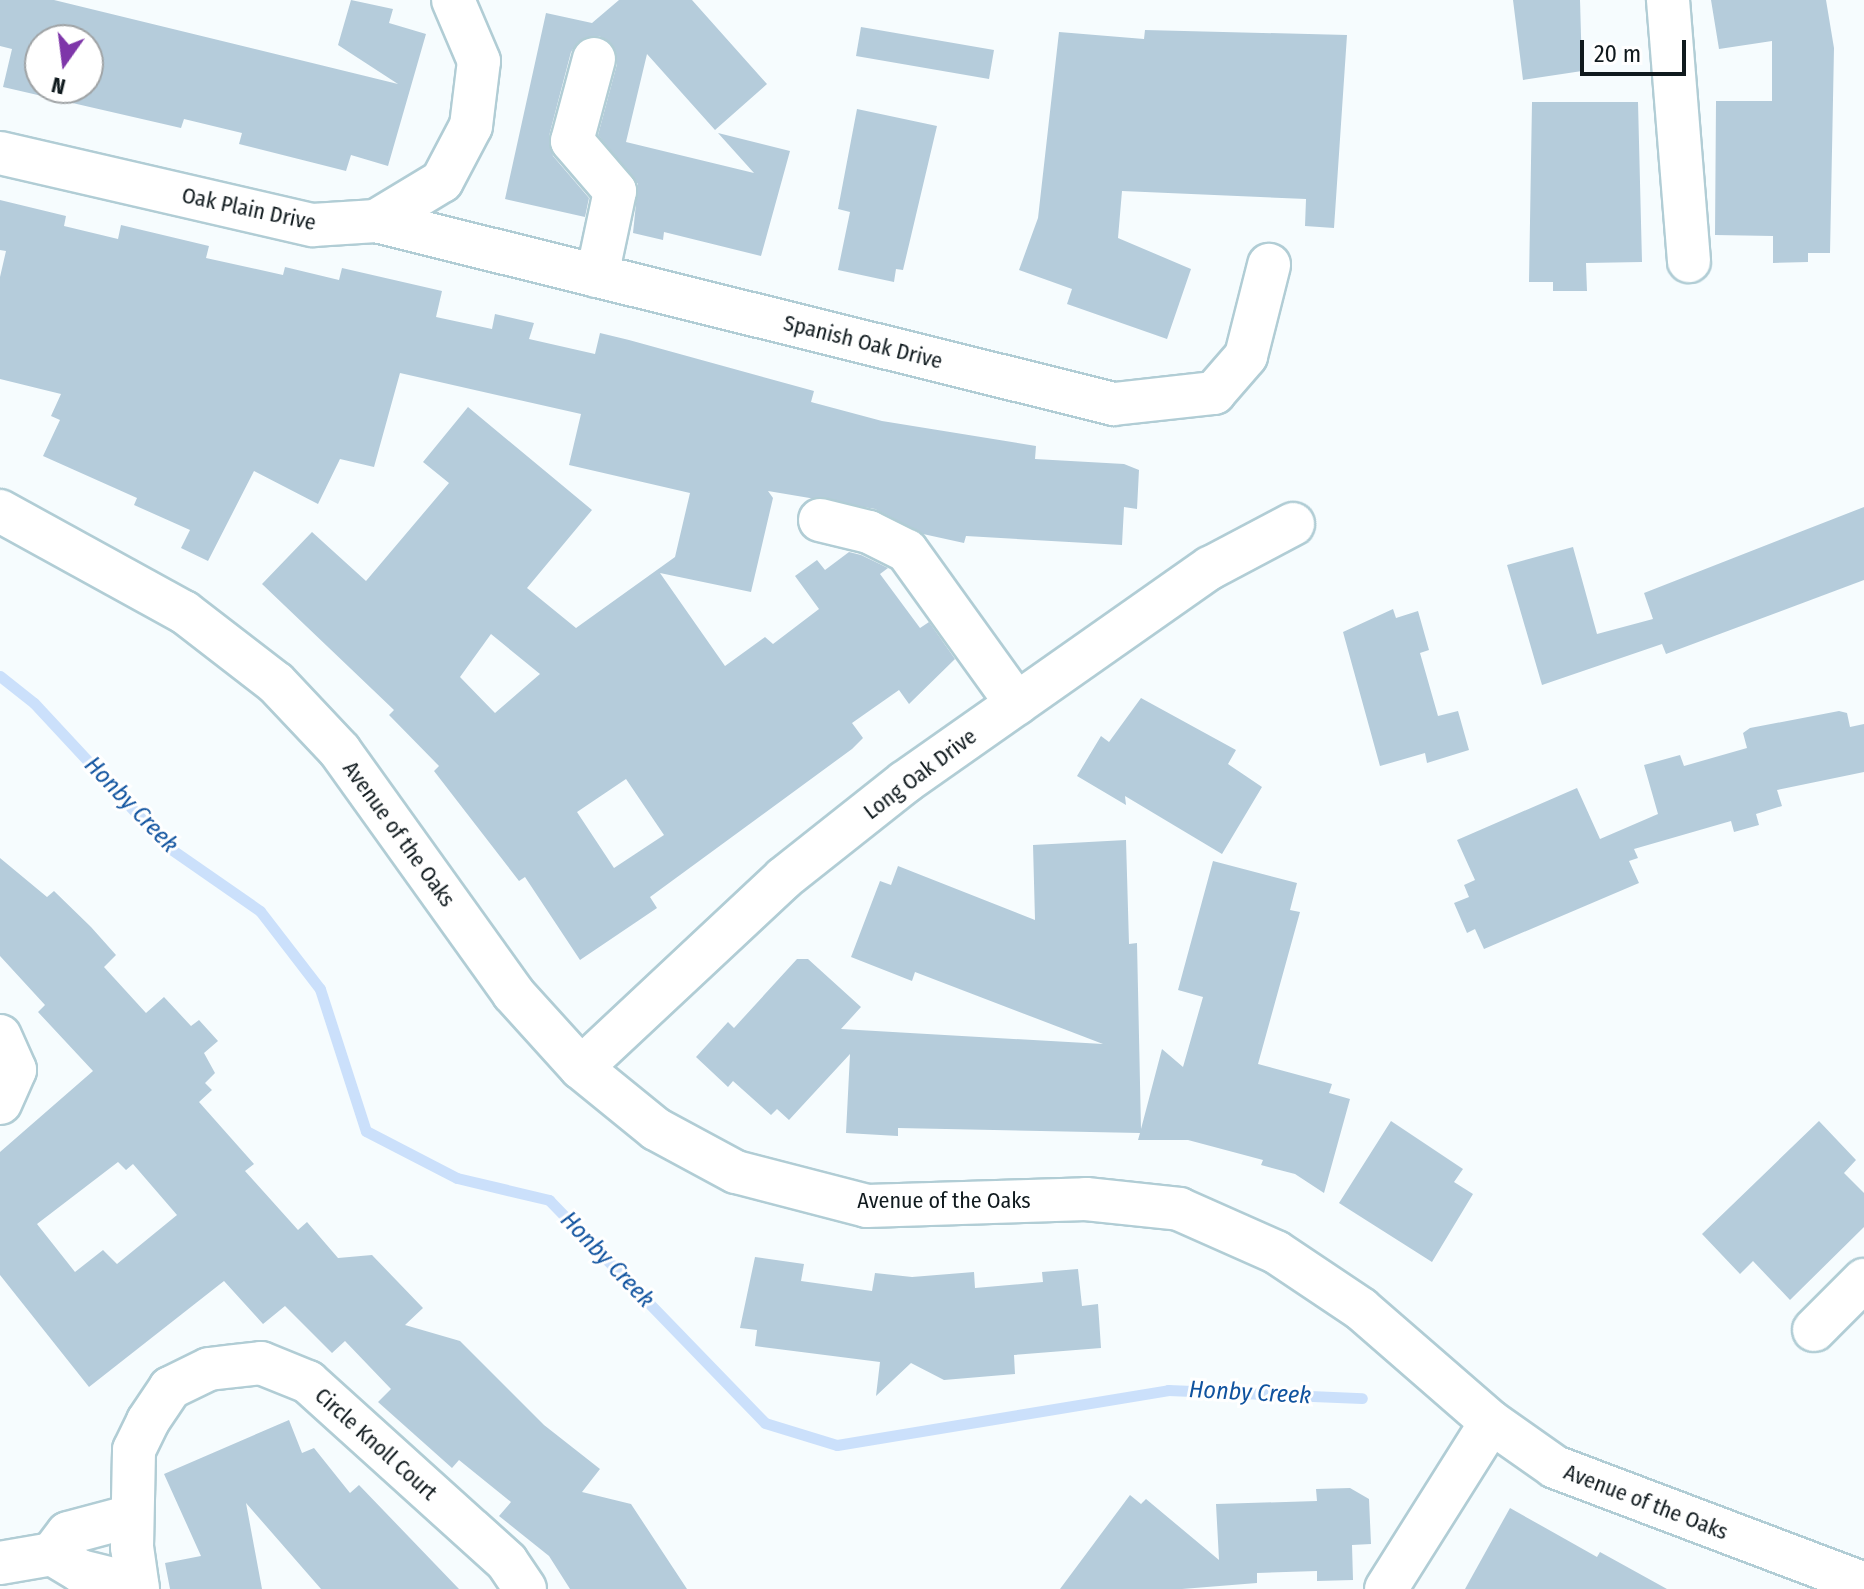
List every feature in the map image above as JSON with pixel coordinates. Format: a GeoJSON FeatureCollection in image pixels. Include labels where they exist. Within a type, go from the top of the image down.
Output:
{"type":"FeatureCollection","features":[{"type":"Feature","properties":{"kind":"street","name":"Oak Plain Drive"},"geometry":{"type":"LineString","coordinates":[[0,153],[313,225],[376,221],[442,181],[471,126],[479,61],[453,0]]}},
{"type":"Feature","properties":{"kind":"street"},"geometry":{"type":"LineString","coordinates":[[1668,0],[1689,261]]}},
{"type":"Feature","properties":{"kind":"street"},"geometry":{"type":"LineString","coordinates":[[594,59],[572,141],[615,191],[597,276]]}},
{"type":"Feature","properties":{"kind":"street","name":"Spanish Oak Drive"},"geometry":{"type":"LineString","coordinates":[[376,221],[1114,404],[1214,393],[1246,356],[1269,265]]}},
{"type":"Feature","properties":{"kind":"street","name":"Avenue of the Oaks"},"geometry":{"type":"LineString","coordinates":[[0,511],[184,612],[276,683],[340,751],[513,993],[581,1068],[656,1129],[736,1172],[867,1206],[1086,1199],[1179,1209],[1276,1252],[1361,1309],[1491,1422],[1555,1467],[1608,1492],[1864,1584]]}},
{"type":"Feature","properties":{"kind":"street"},"geometry":{"type":"LineString","coordinates":[[820,520],[869,532],[907,551],[1017,704]]}},
{"type":"Feature","properties":{"kind":"street","name":"Long Oak Drive"},"geometry":{"type":"LineString","coordinates":[[581,1068],[784,878],[1017,704],[1210,568],[1293,524]]}},
{"type":"Feature","properties":{"kind":"street"},"geometry":{"type":"LineString","coordinates":[[0,1036],[15,1070],[0,1103]]}},
{"type":"Feature","properties":{"kind":"street"},"geometry":{"type":"LineString","coordinates":[[1814,1330],[1864,1280]]}},
{"type":"Feature","properties":{"kind":"street","name":"Circle Knoll Court"},"geometry":{"type":"LineString","coordinates":[[138,1587],[132,1516],[134,1450],[170,1388],[209,1369],[261,1363],[308,1382],[507,1562],[525,1589]]}},
{"type":"Feature","properties":{"kind":"street"},"geometry":{"type":"LineString","coordinates":[[1386,1589],[1491,1422]]}},
{"type":"Feature","properties":{"kind":"street"},"geometry":{"type":"LineString","coordinates":[[52,1554],[68,1533],[132,1516]]}},
{"type":"Feature","properties":{"kind":"street"},"geometry":{"type":"LineString","coordinates":[[0,1563],[52,1554],[80,1571],[138,1587]]}},
{"type":"Feature","properties":{"kind":"building"},"geometry":{"type":"Polygon","coordinates":[[[0,0],[54,0],[398,84],[338,45],[351,0],[393,9],[389,23],[426,34],[388,166],[351,155],[346,171],[239,144],[242,133],[184,119],[181,128],[77,104],[104,104],[104,24],[24,24],[24,92],[3,87],[12,49],[0,46],[0,0]]]}},
{"type":"Feature","properties":{"kind":"building"},"geometry":{"type":"Polygon","coordinates":[[[619,0],[692,0],[767,84],[715,130],[647,54],[626,142],[754,173],[718,133],[790,151],[761,256],[664,232],[663,240],[633,233],[638,184],[598,135],[617,64],[611,43],[599,36],[578,42],[571,52],[549,136],[553,156],[589,198],[585,217],[505,199],[546,13],[592,23],[619,0]]]}},
{"type":"Feature","properties":{"kind":"building"},"geometry":{"type":"Polygon","coordinates":[[[1513,0],[1580,0],[1582,71],[1523,80],[1513,0]]]}},
{"type":"Feature","properties":{"kind":"building"},"geometry":{"type":"Polygon","coordinates":[[[1711,0],[1826,0],[1834,48],[1830,253],[1808,253],[1808,262],[1773,263],[1773,236],[1715,235],[1716,101],[1772,101],[1772,41],[1719,49],[1711,0]]]}},
{"type":"Feature","properties":{"kind":"building"},"geometry":{"type":"Polygon","coordinates":[[[861,27],[994,50],[989,79],[856,56],[861,27]]]}},
{"type":"Feature","properties":{"kind":"building"},"geometry":{"type":"Polygon","coordinates":[[[1145,30],[1347,35],[1334,228],[1305,226],[1306,199],[1122,191],[1118,238],[1191,269],[1167,339],[1067,304],[1072,289],[1019,270],[1038,218],[1059,32],[1144,39],[1145,30]]]}},
{"type":"Feature","properties":{"kind":"building"},"geometry":{"type":"Polygon","coordinates":[[[1532,102],[1638,102],[1642,262],[1586,263],[1587,291],[1553,291],[1553,282],[1529,282],[1532,102]]]}},
{"type":"Feature","properties":{"kind":"building"},"geometry":{"type":"Polygon","coordinates":[[[857,109],[937,126],[903,270],[896,269],[894,282],[838,270],[850,212],[838,209],[857,109]]]}},
{"type":"Feature","properties":{"kind":"building"},"geometry":{"type":"Polygon","coordinates":[[[0,200],[66,216],[64,226],[118,239],[121,225],[209,246],[206,258],[283,275],[285,267],[339,280],[342,268],[442,291],[436,317],[492,329],[495,314],[534,323],[529,339],[595,354],[600,333],[814,391],[811,402],[882,421],[1036,446],[1035,459],[1124,464],[1139,470],[1137,509],[1124,507],[1122,545],[966,536],[964,543],[923,534],[875,509],[768,491],[773,498],[751,592],[660,573],[725,666],[765,637],[773,644],[819,609],[795,576],[817,560],[825,570],[849,552],[861,555],[888,568],[880,574],[920,628],[929,622],[955,659],[909,704],[899,690],[852,723],[863,738],[852,749],[650,897],[657,908],[580,960],[525,877],[519,881],[434,771],[439,766],[389,715],[394,710],[262,584],[312,532],[366,581],[449,483],[423,462],[468,407],[592,510],[527,588],[576,628],[675,557],[690,493],[569,465],[581,414],[400,373],[374,467],[340,459],[318,504],[254,471],[208,561],[181,548],[190,530],[134,505],[137,498],[43,456],[60,420],[51,416],[61,394],[0,379],[0,277],[6,251],[0,250],[0,200]],[[491,634],[460,677],[495,713],[540,674],[491,634]],[[626,779],[577,812],[614,868],[664,835],[626,779]]]}},
{"type":"Feature","properties":{"kind":"building"},"geometry":{"type":"Polygon","coordinates":[[[1864,507],[1864,580],[1666,654],[1662,644],[1542,685],[1507,565],[1573,547],[1597,634],[1653,619],[1644,593],[1864,507]]]}},
{"type":"Feature","properties":{"kind":"building"},"geometry":{"type":"Polygon","coordinates":[[[1393,609],[1396,618],[1418,611],[1429,650],[1420,653],[1438,716],[1458,711],[1469,750],[1427,763],[1425,753],[1380,766],[1343,632],[1393,609]]]}},
{"type":"Feature","properties":{"kind":"building"},"geometry":{"type":"Polygon","coordinates":[[[1141,698],[1236,750],[1228,764],[1262,787],[1222,854],[1125,796],[1126,805],[1077,776],[1101,736],[1109,742],[1141,698]]]}},
{"type":"Feature","properties":{"kind":"building"},"geometry":{"type":"Polygon","coordinates":[[[1839,711],[1847,713],[1850,727],[1864,724],[1864,772],[1777,790],[1782,806],[1756,814],[1759,825],[1734,832],[1731,821],[1634,849],[1638,858],[1629,861],[1639,883],[1484,949],[1475,929],[1467,933],[1454,903],[1469,897],[1464,885],[1475,880],[1457,840],[1577,788],[1600,839],[1658,814],[1644,765],[1680,755],[1684,766],[1747,748],[1743,733],[1750,728],[1839,711]]]}},
{"type":"Feature","properties":{"kind":"building"},"geometry":{"type":"Polygon","coordinates":[[[1126,840],[1129,944],[1137,943],[1141,1129],[1162,1049],[1183,1067],[1203,997],[1178,990],[1213,861],[1297,883],[1290,910],[1300,912],[1258,1064],[1332,1084],[1329,1093],[1350,1099],[1324,1193],[1295,1174],[1261,1165],[1263,1160],[1188,1140],[1138,1140],[1140,1133],[898,1128],[898,1136],[846,1133],[850,1054],[789,1120],[777,1109],[771,1115],[733,1081],[728,1087],[696,1057],[728,1022],[734,1028],[797,959],[808,959],[861,1007],[841,1029],[1103,1044],[915,972],[912,981],[851,957],[880,881],[891,885],[898,866],[1035,920],[1033,845],[1126,840]]]}},
{"type":"Feature","properties":{"kind":"building"},"geometry":{"type":"Polygon","coordinates":[[[0,858],[47,897],[54,891],[91,927],[116,955],[104,967],[146,1013],[164,997],[191,1026],[199,1020],[218,1041],[204,1053],[215,1073],[205,1083],[212,1090],[199,1102],[254,1164],[245,1171],[298,1230],[307,1222],[338,1258],[372,1255],[423,1308],[405,1325],[460,1341],[544,1425],[600,1469],[582,1492],[631,1504],[687,1589],[570,1589],[549,1556],[499,1516],[511,1502],[459,1460],[452,1468],[378,1402],[391,1389],[345,1341],[332,1353],[285,1306],[263,1324],[224,1281],[89,1387],[0,1275],[0,1152],[93,1071],[38,1012],[45,1005],[0,956],[0,858]],[[118,1162],[37,1224],[75,1272],[103,1250],[117,1264],[177,1215],[133,1164],[126,1170],[118,1162]]]}},
{"type":"Feature","properties":{"kind":"building"},"geometry":{"type":"Polygon","coordinates":[[[1391,1121],[1463,1169],[1454,1182],[1473,1194],[1432,1262],[1339,1203],[1391,1121]]]}},
{"type":"Feature","properties":{"kind":"building"},"geometry":{"type":"Polygon","coordinates":[[[1819,1121],[1856,1160],[1844,1173],[1864,1193],[1864,1227],[1790,1300],[1753,1261],[1740,1274],[1702,1234],[1819,1121]]]}},
{"type":"Feature","properties":{"kind":"building"},"geometry":{"type":"Polygon","coordinates":[[[755,1257],[804,1264],[801,1281],[872,1291],[875,1273],[912,1277],[974,1272],[975,1288],[1043,1282],[1042,1272],[1078,1269],[1082,1306],[1098,1304],[1101,1348],[1014,1355],[1015,1374],[944,1380],[911,1363],[876,1396],[880,1362],[755,1346],[757,1330],[740,1328],[755,1257]]]}},
{"type":"Feature","properties":{"kind":"building"},"geometry":{"type":"Polygon","coordinates":[[[289,1420],[302,1453],[314,1448],[350,1493],[359,1485],[459,1589],[321,1589],[246,1503],[262,1589],[170,1589],[165,1563],[201,1556],[164,1474],[289,1420]]]}},
{"type":"Feature","properties":{"kind":"building"},"geometry":{"type":"Polygon","coordinates":[[[1350,1488],[1369,1499],[1371,1544],[1352,1545],[1353,1580],[1317,1581],[1317,1571],[1257,1573],[1257,1583],[1182,1589],[1060,1589],[1130,1495],[1141,1504],[1146,1499],[1219,1560],[1216,1504],[1317,1501],[1316,1489],[1350,1488]]]}},
{"type":"Feature","properties":{"kind":"building"},"geometry":{"type":"Polygon","coordinates":[[[1510,1508],[1597,1557],[1600,1552],[1667,1589],[1465,1589],[1510,1508]]]}},
{"type":"Feature","properties":{"kind":"waterway","name":"Honby Creek"},"geometry":{"type":"LineString","coordinates":[[0,676],[34,703],[168,847],[260,911],[320,989],[366,1131],[457,1178],[549,1200],[765,1423],[837,1445],[1168,1390],[1362,1398]]}}]}
